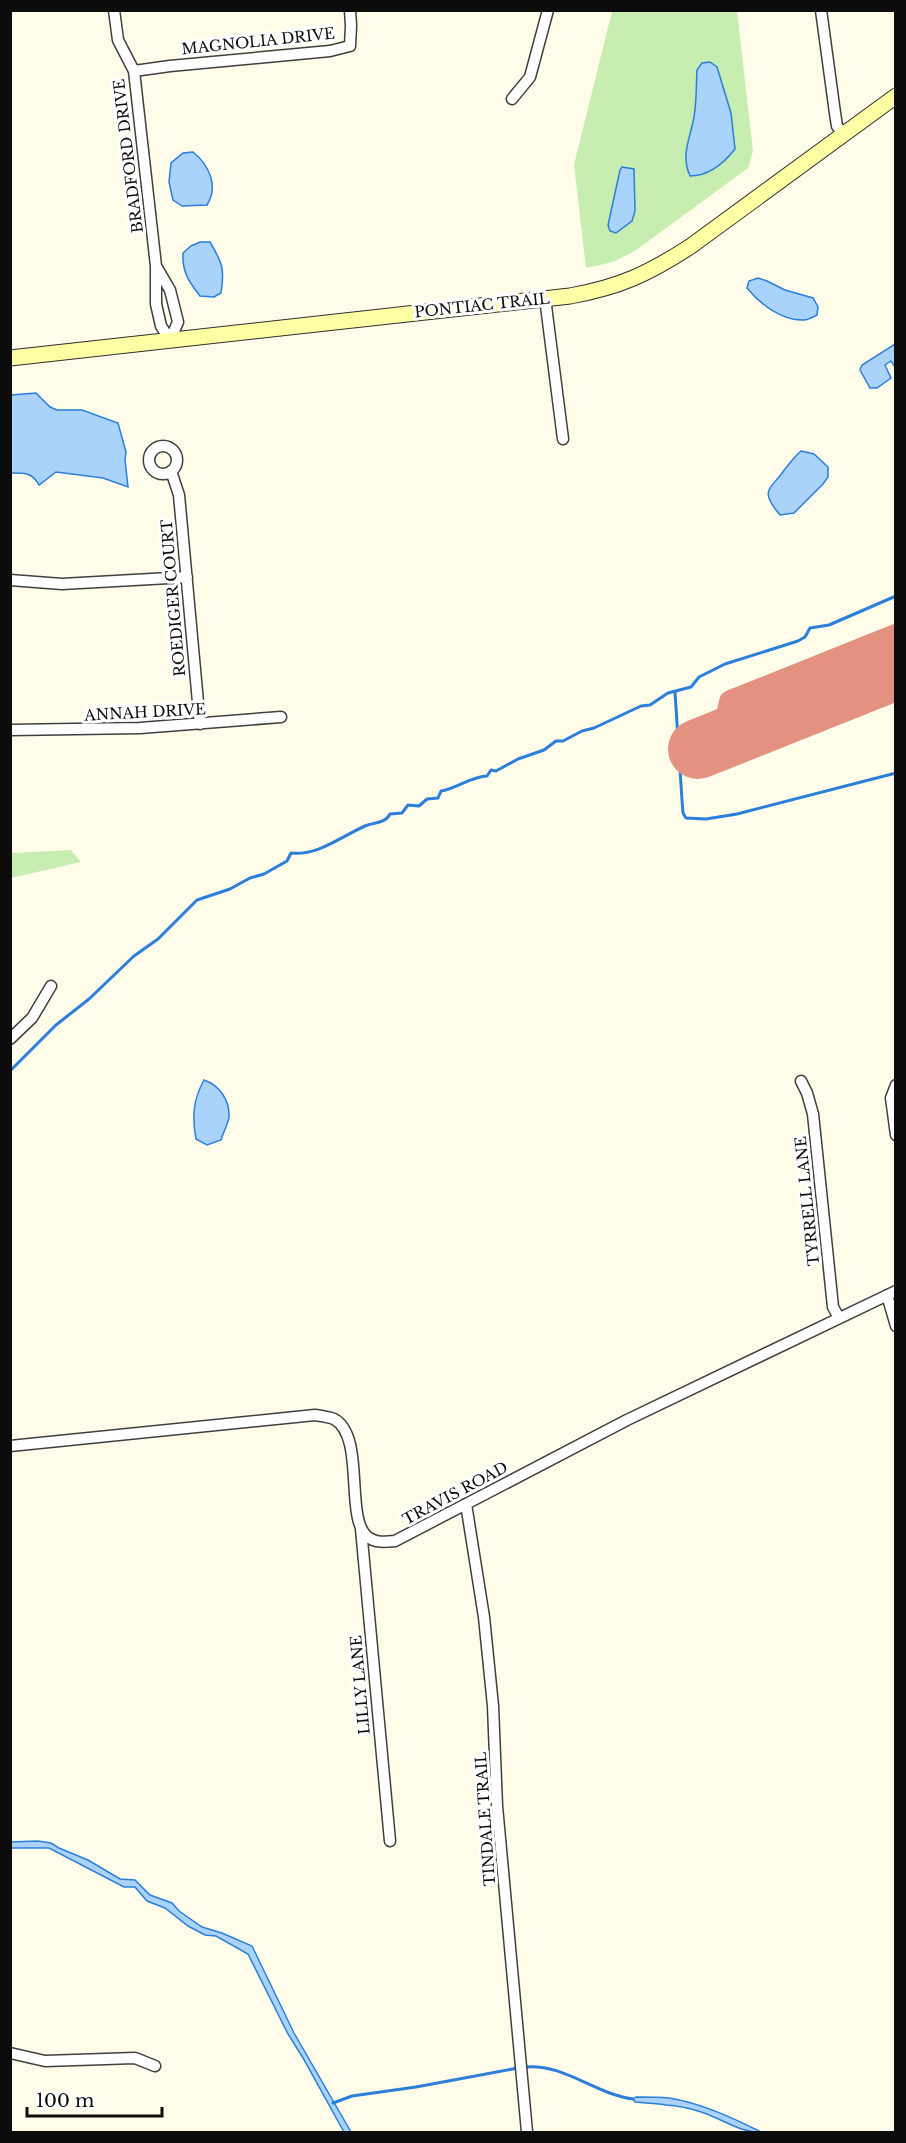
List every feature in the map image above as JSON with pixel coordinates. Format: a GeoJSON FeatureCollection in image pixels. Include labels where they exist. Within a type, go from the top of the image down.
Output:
{"type":"FeatureCollection","features":[{"type":"Feature","properties":{"kind":"main road","name":"PONTIAC TRAIL"},"geometry":{"type":"LineString","coordinates":[[10,358],[596,291],[636,278],[691,246],[896,96]]}},
{"type":"Feature","properties":{"kind":"street","name":"BRADFORD DRIVE"},"geometry":{"type":"LineString","coordinates":[[114,10],[118,40],[134,71],[156,266],[156,304],[160,326],[170,340]]}},
{"type":"Feature","properties":{"kind":"street","name":"MAGNOLIA DRIVE"},"geometry":{"type":"LineString","coordinates":[[134,71],[330,51],[350,46],[350,10]]}},
{"type":"Feature","properties":{"kind":"street"},"geometry":{"type":"LineString","coordinates":[[512,99],[530,77],[548,10]]}},
{"type":"Feature","properties":{"kind":"street"},"geometry":{"type":"LineString","coordinates":[[822,10],[837,126],[843,134]]}},
{"type":"Feature","properties":{"kind":"street","name":"BRADFORD DRIVE"},"geometry":{"type":"LineString","coordinates":[[156,266],[170,290],[178,322],[170,340]]}},
{"type":"Feature","properties":{"kind":"street"},"geometry":{"type":"LineString","coordinates":[[545,298],[563,439]]}},
{"type":"Feature","properties":{"kind":"street","name":"ROEDIGER COURT"},"geometry":{"type":"LineString","coordinates":[[171,471],[179,495],[200,724]]}},
{"type":"Feature","properties":{"kind":"street"},"geometry":{"type":"LineString","coordinates":[[10,580],[71,583],[187,577]]}},
{"type":"Feature","properties":{"kind":"street","name":"ANNAH DRIVE"},"geometry":{"type":"LineString","coordinates":[[10,730],[103,730],[281,717]]}},
{"type":"Feature","properties":{"kind":"street"},"geometry":{"type":"LineString","coordinates":[[10,1039],[32,1018],[51,986]]}},
{"type":"Feature","properties":{"kind":"street","name":"TYRRELL LANE"},"geometry":{"type":"LineString","coordinates":[[801,1081],[813,1114],[833,1307],[839,1318]]}},
{"type":"Feature","properties":{"kind":"street"},"geometry":{"type":"LineString","coordinates":[[896,1085],[891,1098],[896,1135]]}},
{"type":"Feature","properties":{"kind":"street"},"geometry":{"type":"LineString","coordinates":[[891,1293],[896,1326]]}},
{"type":"Feature","properties":{"kind":"street","name":"TRAVIS ROAD"},"geometry":{"type":"LineString","coordinates":[[361,1526],[369,1539],[395,1541],[627,1420],[891,1293]]}},
{"type":"Feature","properties":{"kind":"street"},"geometry":{"type":"LineString","coordinates":[[10,1446],[315,1415],[333,1419],[342,1427],[350,1446],[361,1526]]}},
{"type":"Feature","properties":{"kind":"street","name":"TINDALE TRAIL"},"geometry":{"type":"LineString","coordinates":[[466,1504],[484,1617],[493,1706],[497,1806],[528,2133]]}},
{"type":"Feature","properties":{"kind":"street","name":"LILLY LANE"},"geometry":{"type":"LineString","coordinates":[[361,1526],[390,1841]]}},
{"type":"Feature","properties":{"kind":"street"},"geometry":{"type":"LineString","coordinates":[[10,2053],[45,2061],[79,2058],[135,2058],[155,2066]]}},
{"type":"Feature","properties":{"kind":"green space"},"geometry":{"type":"Polygon","coordinates":[[[612,11],[737,11],[753,151],[748,168],[635,251],[613,262],[586,268],[574,165],[612,11]]]}},
{"type":"Feature","properties":{"kind":"green space"},"geometry":{"type":"Polygon","coordinates":[[[71,850],[81,862],[11,878],[11,853],[71,850]]]}},
{"type":"Feature","properties":{"kind":"water"},"geometry":{"type":"Polygon","coordinates":[[[710,62],[717,67],[731,113],[735,149],[716,168],[704,174],[690,176],[686,155],[695,109],[697,70],[702,63],[710,62]]]}},
{"type":"Feature","properties":{"kind":"water"},"geometry":{"type":"Polygon","coordinates":[[[193,152],[208,169],[212,191],[207,205],[182,206],[173,200],[169,182],[171,163],[183,153],[193,152]]]}},
{"type":"Feature","properties":{"kind":"water"},"geometry":{"type":"Polygon","coordinates":[[[622,167],[634,169],[635,211],[632,221],[616,233],[610,231],[608,225],[622,167]]]}},
{"type":"Feature","properties":{"kind":"water"},"geometry":{"type":"Polygon","coordinates":[[[200,242],[210,242],[222,266],[221,293],[214,297],[200,296],[185,271],[183,253],[200,242]]]}},
{"type":"Feature","properties":{"kind":"water"},"geometry":{"type":"Polygon","coordinates":[[[758,278],[785,290],[813,298],[818,307],[817,315],[806,320],[796,320],[772,310],[747,288],[749,281],[758,278]]]}},
{"type":"Feature","properties":{"kind":"water"},"geometry":{"type":"Polygon","coordinates":[[[895,344],[895,367],[891,361],[885,365],[891,378],[877,388],[870,388],[860,370],[862,365],[895,344]]]}},
{"type":"Feature","properties":{"kind":"water"},"geometry":{"type":"Polygon","coordinates":[[[36,393],[50,407],[57,410],[82,410],[118,423],[126,452],[128,487],[103,478],[56,472],[39,485],[30,475],[11,473],[11,395],[36,393]]]}},
{"type":"Feature","properties":{"kind":"water"},"geometry":{"type":"Polygon","coordinates":[[[801,451],[814,454],[828,467],[828,477],[794,513],[780,515],[770,500],[769,490],[801,451]]]}},
{"type":"Feature","properties":{"kind":"water"},"geometry":{"type":"Polygon","coordinates":[[[204,1080],[219,1089],[229,1111],[221,1140],[207,1145],[196,1139],[194,1123],[194,1109],[204,1080]]]}},
{"type":"Feature","properties":{"kind":"water"},"geometry":{"type":"Polygon","coordinates":[[[11,1842],[51,1843],[88,1860],[120,1879],[135,1880],[150,1895],[172,1903],[179,1911],[202,1927],[252,1946],[294,2033],[351,2132],[344,2132],[288,2034],[248,1954],[216,1936],[205,1935],[188,1926],[165,1908],[147,1901],[135,1887],[124,1887],[49,1848],[11,1848],[11,1842]]]}},
{"type":"Feature","properties":{"kind":"water"},"geometry":{"type":"Polygon","coordinates":[[[636,2097],[669,2098],[693,2103],[761,2132],[739,2128],[687,2108],[635,2102],[633,2099],[636,2097]]]}},
{"type":"Feature","properties":{"kind":"waterway"},"geometry":{"type":"LineString","coordinates":[[10,1071],[56,1025],[89,999],[134,956],[158,939],[197,900],[264,874],[287,861],[291,853],[311,851],[330,844],[365,826],[382,821],[390,814],[402,813],[408,805],[419,806],[427,799],[438,798],[441,791],[487,776],[491,770],[496,771],[518,759],[544,750],[556,741],[563,741],[641,706],[650,705],[668,693],[691,687],[699,677],[725,664],[798,641],[805,637],[810,628],[829,625],[896,596]]}},
{"type":"Feature","properties":{"kind":"waterway"},"geometry":{"type":"LineString","coordinates":[[675,692],[683,813],[686,818],[706,819],[737,814],[896,773]]}},
{"type":"Feature","properties":{"kind":"waterway"},"geometry":{"type":"LineString","coordinates":[[525,2067],[553,2070],[605,2091],[633,2099]]}},
{"type":"Feature","properties":{"kind":"waterway"},"geometry":{"type":"LineString","coordinates":[[333,2103],[352,2096],[518,2068]]}},
{"type":"Feature","properties":{"kind":"taxiway"},"geometry":{"type":"LineString","coordinates":[[733,735],[728,716],[731,702],[896,636]]}},
{"type":"Feature","properties":{"kind":"taxiway"},"geometry":{"type":"LineString","coordinates":[[763,689],[774,718]]}},
{"type":"Feature","properties":{"kind":"runway"},"geometry":{"type":"LineString","coordinates":[[698,749],[896,670]]}}]}
